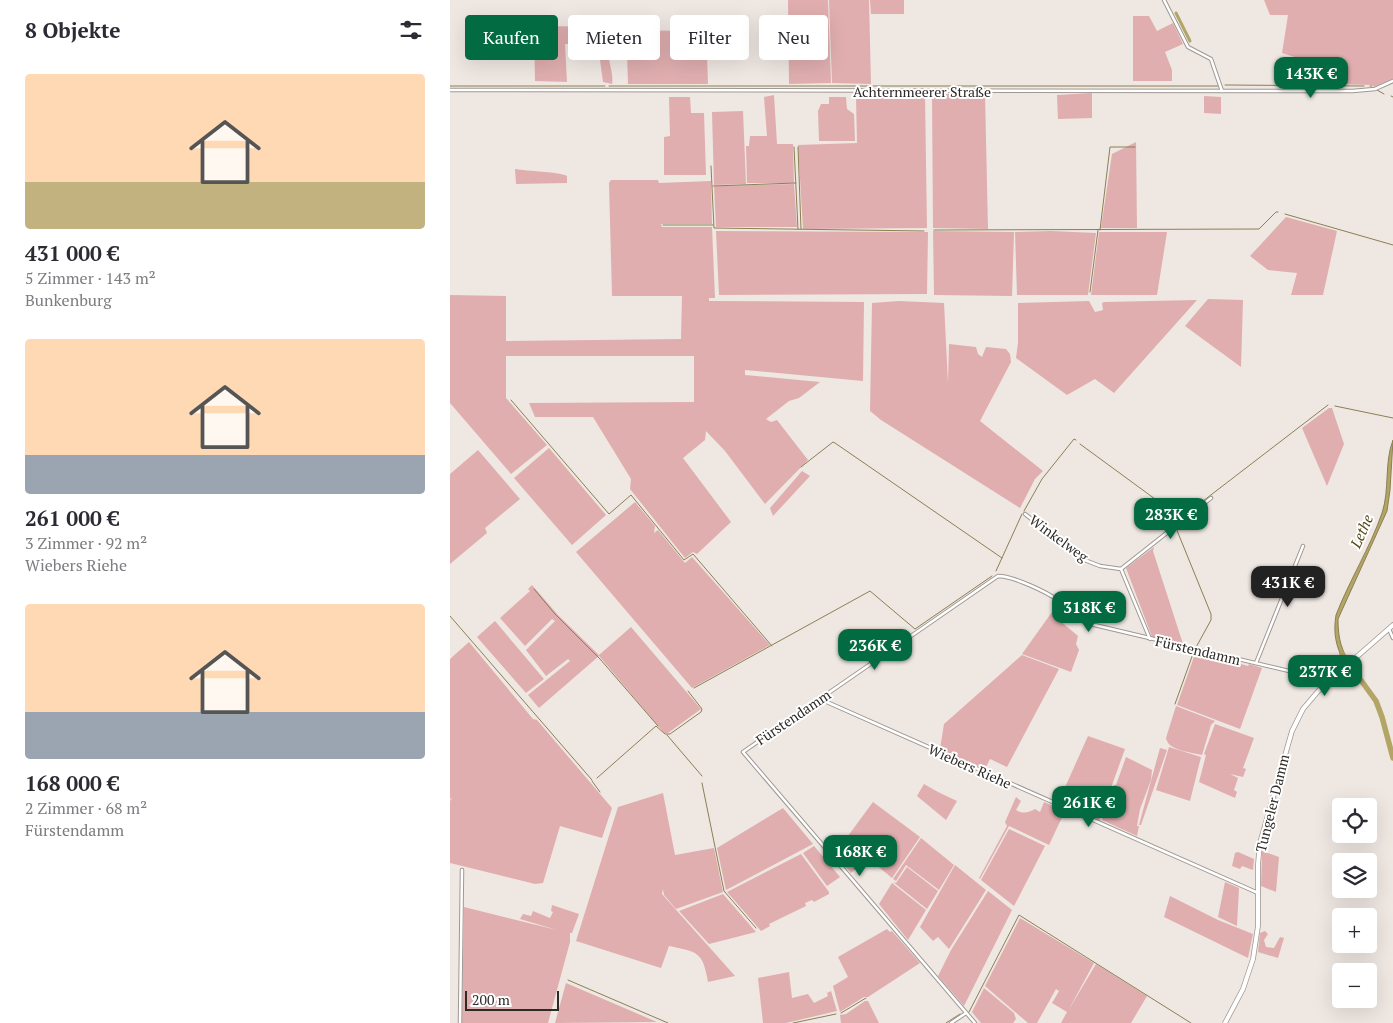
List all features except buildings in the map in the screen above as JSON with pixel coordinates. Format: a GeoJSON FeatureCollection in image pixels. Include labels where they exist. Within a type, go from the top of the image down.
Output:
{"type":"FeatureCollection","features":[{"type":"Feature","properties":{"kind":"street"},"geometry":{"type":"LineString","coordinates":[[1164,0],[1188,47],[1211,58],[1222,91]]}},
{"type":"Feature","properties":{"kind":"street","name":"Achternmeerer Straße"},"geometry":{"type":"LineString","coordinates":[[450,90],[1370,90],[1393,81]]}},
{"type":"Feature","properties":{"kind":"street"},"geometry":{"type":"LineString","coordinates":[[1150,639],[1121,569],[1211,498]]}},
{"type":"Feature","properties":{"kind":"street","name":"Winkelweg"},"geometry":{"type":"LineString","coordinates":[[1025,514],[1082,559],[1100,566],[1121,569]]}},
{"type":"Feature","properties":{"kind":"street"},"geometry":{"type":"LineString","coordinates":[[1256,663],[1303,546]]}},
{"type":"Feature","properties":{"kind":"street","name":"Fürstendamm"},"geometry":{"type":"LineString","coordinates":[[975,1023],[743,752],[998,576],[1010,578],[1058,600],[1077,618],[1086,623],[1256,663],[1327,682]]}},
{"type":"Feature","properties":{"kind":"street"},"geometry":{"type":"LineString","coordinates":[[1391,627],[1393,638]]}},
{"type":"Feature","properties":{"kind":"street","name":"Tungeler Damm"},"geometry":{"type":"LineString","coordinates":[[1225,1023],[1243,989],[1254,959],[1258,926],[1260,843],[1287,742],[1296,720],[1303,709],[1327,682],[1391,627]]}},
{"type":"Feature","properties":{"kind":"street","name":"Wiebers Riehe"},"geometry":{"type":"LineString","coordinates":[[820,699],[1258,893]]}},
{"type":"Feature","properties":{"kind":"street"},"geometry":{"type":"LineString","coordinates":[[460,1023],[462,870]]}},
{"type":"Feature","properties":{"kind":"street"},"geometry":{"type":"LineString","coordinates":[[951,1023],[966,1013]]}},
{"type":"Feature","properties":{"kind":"shaded area"},"geometry":{"type":"Polygon","coordinates":[[[788,0],[828,0],[831,83],[789,84],[789,60],[828,60],[828,15],[788,15],[788,0]]]}},
{"type":"Feature","properties":{"kind":"shaded area"},"geometry":{"type":"Polygon","coordinates":[[[829,0],[869,0],[871,84],[832,83],[829,0]]]}},
{"type":"Feature","properties":{"kind":"shaded area"},"geometry":{"type":"Polygon","coordinates":[[[870,0],[904,0],[904,14],[871,14],[870,0]]]}},
{"type":"Feature","properties":{"kind":"shaded area"},"geometry":{"type":"Polygon","coordinates":[[[1264,0],[1393,0],[1393,79],[1375,87],[1372,85],[1290,83],[1298,58],[1282,53],[1288,15],[1270,15],[1264,0]]]}},
{"type":"Feature","properties":{"kind":"shaded area"},"geometry":{"type":"Polygon","coordinates":[[[1133,16],[1149,16],[1157,31],[1173,23],[1183,44],[1165,52],[1172,70],[1172,81],[1133,81],[1133,16]]]}},
{"type":"Feature","properties":{"kind":"shaded area"},"geometry":{"type":"Polygon","coordinates":[[[558,26],[568,26],[568,44],[565,44],[567,82],[535,81],[535,60],[558,60],[558,26]]]}},
{"type":"Feature","properties":{"kind":"shaded area"},"geometry":{"type":"Polygon","coordinates":[[[660,31],[670,31],[670,60],[707,60],[708,84],[628,84],[627,60],[660,60],[660,31]]]}},
{"type":"Feature","properties":{"kind":"shaded area"},"geometry":{"type":"Polygon","coordinates":[[[600,60],[609,60],[612,84],[603,82],[600,60]]]}},
{"type":"Feature","properties":{"kind":"shaded area"},"geometry":{"type":"Polygon","coordinates":[[[1092,93],[1092,118],[1058,119],[1057,95],[1092,93]]]}},
{"type":"Feature","properties":{"kind":"shaded area"},"geometry":{"type":"Polygon","coordinates":[[[932,94],[985,94],[988,229],[933,228],[932,94]]]}},
{"type":"Feature","properties":{"kind":"shaded area"},"geometry":{"type":"Polygon","coordinates":[[[774,95],[777,144],[793,144],[794,183],[747,183],[746,146],[749,146],[750,136],[767,136],[764,97],[774,95]]]}},
{"type":"Feature","properties":{"kind":"shaded area"},"geometry":{"type":"Polygon","coordinates":[[[925,96],[927,228],[803,229],[798,145],[857,143],[856,97],[925,96]]]}},
{"type":"Feature","properties":{"kind":"shaded area"},"geometry":{"type":"Polygon","coordinates":[[[1204,96],[1221,97],[1221,114],[1204,113],[1204,96]]]}},
{"type":"Feature","properties":{"kind":"shaded area"},"geometry":{"type":"Polygon","coordinates":[[[669,97],[690,97],[691,113],[704,113],[706,175],[664,175],[664,137],[670,136],[669,97]]]}},
{"type":"Feature","properties":{"kind":"shaded area"},"geometry":{"type":"Polygon","coordinates":[[[829,97],[846,97],[847,109],[854,114],[855,141],[819,141],[818,111],[821,104],[829,104],[829,97]]]}},
{"type":"Feature","properties":{"kind":"shaded area"},"geometry":{"type":"Polygon","coordinates":[[[743,111],[746,184],[714,185],[712,112],[743,111]]]}},
{"type":"Feature","properties":{"kind":"shaded area"},"geometry":{"type":"Polygon","coordinates":[[[1136,142],[1137,228],[1101,228],[1112,154],[1136,142]]]}},
{"type":"Feature","properties":{"kind":"shaded area"},"geometry":{"type":"Polygon","coordinates":[[[515,169],[567,176],[567,183],[516,184],[515,169]]]}},
{"type":"Feature","properties":{"kind":"shaded area"},"geometry":{"type":"Polygon","coordinates":[[[611,180],[658,180],[659,183],[711,181],[712,224],[661,224],[662,227],[712,227],[715,298],[709,298],[709,301],[864,302],[863,381],[745,370],[745,375],[820,382],[799,398],[789,401],[766,419],[771,422],[777,420],[808,460],[765,504],[725,451],[706,431],[705,440],[683,458],[731,522],[697,554],[693,552],[685,558],[630,489],[631,479],[593,417],[535,417],[529,403],[694,402],[694,356],[506,356],[506,398],[547,445],[511,474],[450,403],[450,295],[506,296],[506,341],[681,339],[682,296],[612,296],[609,183],[611,180]]]}},
{"type":"Feature","properties":{"kind":"shaded area"},"geometry":{"type":"Polygon","coordinates":[[[794,184],[797,227],[716,227],[714,186],[794,184]]]}},
{"type":"Feature","properties":{"kind":"shaded area"},"geometry":{"type":"Polygon","coordinates":[[[1286,217],[1337,231],[1323,295],[1291,295],[1297,273],[1268,270],[1250,256],[1286,217]]]}},
{"type":"Feature","properties":{"kind":"shaded area"},"geometry":{"type":"Polygon","coordinates":[[[716,231],[928,232],[927,294],[719,295],[716,231]]]}},
{"type":"Feature","properties":{"kind":"shaded area"},"geometry":{"type":"Polygon","coordinates":[[[933,231],[1014,232],[1012,296],[934,295],[933,231]]]}},
{"type":"Feature","properties":{"kind":"shaded area"},"geometry":{"type":"Polygon","coordinates":[[[1015,232],[1096,233],[1088,295],[1017,295],[1015,232]]]}},
{"type":"Feature","properties":{"kind":"shaded area"},"geometry":{"type":"Polygon","coordinates":[[[1099,232],[1167,232],[1157,295],[1091,295],[1099,232]]]}},
{"type":"Feature","properties":{"kind":"shaded area"},"geometry":{"type":"Polygon","coordinates":[[[1208,299],[1243,300],[1241,367],[1185,326],[1208,299]]]}},
{"type":"Feature","properties":{"kind":"shaded area"},"geometry":{"type":"Polygon","coordinates":[[[1197,300],[1114,393],[1095,379],[1067,395],[1016,358],[1018,303],[1089,301],[1095,312],[1103,310],[1102,303],[1104,302],[1197,300]]]}},
{"type":"Feature","properties":{"kind":"shaded area"},"geometry":{"type":"Polygon","coordinates":[[[899,301],[944,303],[948,383],[949,344],[976,347],[978,354],[982,357],[986,347],[1006,349],[1010,354],[1011,362],[980,421],[1043,471],[1035,479],[1020,508],[881,420],[870,411],[872,303],[899,301]]]}},
{"type":"Feature","properties":{"kind":"shaded area"},"geometry":{"type":"Polygon","coordinates":[[[1329,408],[1332,408],[1344,444],[1327,486],[1302,428],[1329,408]]]}},
{"type":"Feature","properties":{"kind":"shaded area"},"geometry":{"type":"Polygon","coordinates":[[[1393,440],[1387,511],[1338,619],[1340,640],[1347,659],[1344,662],[1336,640],[1336,615],[1372,539],[1382,513],[1386,495],[1390,449],[1393,440]]]}},
{"type":"Feature","properties":{"kind":"shaded area"},"geometry":{"type":"Polygon","coordinates":[[[549,448],[606,515],[572,545],[514,478],[549,448]]]}},
{"type":"Feature","properties":{"kind":"shaded area"},"geometry":{"type":"Polygon","coordinates":[[[478,450],[520,499],[485,528],[487,533],[450,564],[450,474],[478,450]]]}},
{"type":"Feature","properties":{"kind":"shaded area"},"geometry":{"type":"Polygon","coordinates":[[[802,471],[810,476],[773,516],[770,508],[802,471]]]}},
{"type":"Feature","properties":{"kind":"shaded area"},"geometry":{"type":"Polygon","coordinates":[[[635,502],[655,526],[654,533],[658,530],[685,563],[692,557],[770,645],[692,688],[576,552],[635,502]]]}},
{"type":"Feature","properties":{"kind":"shaded area"},"geometry":{"type":"Polygon","coordinates":[[[1154,547],[1153,551],[1183,644],[1152,637],[1126,568],[1154,547]]]}},
{"type":"Feature","properties":{"kind":"shaded area"},"geometry":{"type":"Polygon","coordinates":[[[532,585],[558,615],[599,655],[631,627],[701,709],[668,733],[664,733],[599,656],[539,708],[528,695],[570,661],[568,659],[546,676],[526,650],[555,621],[552,619],[525,646],[500,618],[530,591],[528,589],[532,585]]]}},
{"type":"Feature","properties":{"kind":"shaded area"},"geometry":{"type":"Polygon","coordinates":[[[1057,605],[1065,612],[1059,620],[1078,636],[1076,644],[1079,650],[1071,672],[1022,654],[1057,605]]]}},
{"type":"Feature","properties":{"kind":"shaded area"},"geometry":{"type":"Polygon","coordinates":[[[495,621],[544,679],[526,693],[477,637],[495,621]]]}},
{"type":"Feature","properties":{"kind":"shaded area"},"geometry":{"type":"Polygon","coordinates":[[[469,642],[533,719],[537,720],[612,808],[602,838],[560,826],[543,883],[535,884],[450,863],[450,801],[452,798],[450,799],[450,659],[469,642]]]}},
{"type":"Feature","properties":{"kind":"shaded area"},"geometry":{"type":"Polygon","coordinates":[[[1196,651],[1248,666],[1249,664],[1262,668],[1240,729],[1177,705],[1196,651]]]}},
{"type":"Feature","properties":{"kind":"shaded area"},"geometry":{"type":"Polygon","coordinates":[[[1022,655],[1059,669],[1007,767],[990,759],[985,769],[940,749],[944,724],[1022,655]]]}},
{"type":"Feature","properties":{"kind":"shaded area"},"geometry":{"type":"Polygon","coordinates":[[[1176,706],[1215,721],[1211,725],[1202,755],[1175,748],[1168,742],[1166,738],[1176,706]]]}},
{"type":"Feature","properties":{"kind":"shaded area"},"geometry":{"type":"Polygon","coordinates":[[[1215,724],[1254,738],[1243,768],[1246,769],[1243,777],[1230,774],[1238,778],[1234,790],[1237,792],[1235,798],[1199,782],[1206,755],[1204,754],[1215,724]]]}},
{"type":"Feature","properties":{"kind":"shaded area"},"geometry":{"type":"Polygon","coordinates":[[[1088,736],[1125,749],[1099,821],[1082,814],[1081,811],[1077,812],[1058,803],[1088,736]]]}},
{"type":"Feature","properties":{"kind":"shaded area"},"geometry":{"type":"Polygon","coordinates":[[[1169,747],[1201,757],[1190,801],[1156,790],[1169,747]]]}},
{"type":"Feature","properties":{"kind":"shaded area"},"geometry":{"type":"Polygon","coordinates":[[[1160,748],[1167,750],[1141,825],[1139,825],[1160,748]]]}},
{"type":"Feature","properties":{"kind":"shaded area"},"geometry":{"type":"Polygon","coordinates":[[[1126,757],[1152,770],[1151,780],[1140,809],[1137,836],[1102,820],[1126,757]]]}},
{"type":"Feature","properties":{"kind":"shaded area"},"geometry":{"type":"Polygon","coordinates":[[[924,784],[957,801],[946,820],[917,796],[924,784]]]}},
{"type":"Feature","properties":{"kind":"shaded area"},"geometry":{"type":"Polygon","coordinates":[[[663,793],[675,855],[714,848],[723,892],[676,909],[664,895],[663,889],[662,894],[735,976],[708,982],[701,959],[692,952],[679,948],[669,946],[661,968],[576,941],[618,807],[663,793]]]}},
{"type":"Feature","properties":{"kind":"shaded area"},"geometry":{"type":"Polygon","coordinates":[[[1016,797],[1021,801],[1016,810],[1021,812],[1035,809],[1040,812],[1044,802],[1065,811],[1049,845],[1009,826],[980,879],[1007,826],[1005,822],[1016,797]]]}},
{"type":"Feature","properties":{"kind":"shaded area"},"geometry":{"type":"Polygon","coordinates":[[[873,802],[920,837],[892,878],[846,840],[857,868],[851,873],[833,853],[873,802]]]}},
{"type":"Feature","properties":{"kind":"shaded area"},"geometry":{"type":"Polygon","coordinates":[[[783,808],[813,844],[726,890],[717,848],[783,808]]]}},
{"type":"Feature","properties":{"kind":"shaded area"},"geometry":{"type":"Polygon","coordinates":[[[1009,829],[1045,846],[1014,906],[981,880],[1009,829]]]}},
{"type":"Feature","properties":{"kind":"shaded area"},"geometry":{"type":"Polygon","coordinates":[[[921,838],[954,865],[939,890],[906,865],[896,881],[893,879],[921,838]]]}},
{"type":"Feature","properties":{"kind":"shaded area"},"geometry":{"type":"Polygon","coordinates":[[[814,846],[840,877],[827,886],[803,853],[814,846]]]}},
{"type":"Feature","properties":{"kind":"shaded area"},"geometry":{"type":"Polygon","coordinates":[[[1262,851],[1279,857],[1276,892],[1261,886],[1262,851]]]}},
{"type":"Feature","properties":{"kind":"shaded area"},"geometry":{"type":"Polygon","coordinates":[[[1238,852],[1254,859],[1253,870],[1242,866],[1240,869],[1232,866],[1235,853],[1238,852]]]}},
{"type":"Feature","properties":{"kind":"shaded area"},"geometry":{"type":"Polygon","coordinates":[[[801,854],[829,894],[814,902],[812,900],[805,903],[806,906],[769,924],[770,926],[761,931],[727,892],[801,854]]]}},
{"type":"Feature","properties":{"kind":"shaded area"},"geometry":{"type":"Polygon","coordinates":[[[955,865],[986,890],[949,949],[938,937],[933,941],[920,927],[955,865]]]}},
{"type":"Feature","properties":{"kind":"shaded area"},"geometry":{"type":"Polygon","coordinates":[[[907,867],[938,891],[927,909],[893,882],[896,883],[907,867]]]}},
{"type":"Feature","properties":{"kind":"shaded area"},"geometry":{"type":"Polygon","coordinates":[[[1225,882],[1239,888],[1237,926],[1218,917],[1225,882]]]}},
{"type":"Feature","properties":{"kind":"shaded area"},"geometry":{"type":"Polygon","coordinates":[[[892,883],[926,910],[908,940],[879,904],[892,883]]]}},
{"type":"Feature","properties":{"kind":"shaded area"},"geometry":{"type":"Polygon","coordinates":[[[988,891],[1012,910],[964,1006],[938,976],[951,950],[988,891]]]}},
{"type":"Feature","properties":{"kind":"shaded area"},"geometry":{"type":"Polygon","coordinates":[[[723,894],[756,932],[709,944],[679,911],[723,894]]]}},
{"type":"Feature","properties":{"kind":"shaded area"},"geometry":{"type":"Polygon","coordinates":[[[1170,896],[1218,920],[1253,934],[1248,958],[1164,917],[1170,896]]]}},
{"type":"Feature","properties":{"kind":"shaded area"},"geometry":{"type":"Polygon","coordinates":[[[552,905],[579,914],[572,933],[570,933],[570,942],[548,1023],[462,1023],[464,907],[557,930],[520,919],[523,914],[531,916],[533,911],[550,918],[553,912],[551,911],[552,905]]]}},
{"type":"Feature","properties":{"kind":"shaded area"},"geometry":{"type":"Polygon","coordinates":[[[1020,918],[1094,963],[1068,1011],[1096,964],[1147,996],[1131,1023],[1061,1023],[1067,1012],[1052,1003],[1059,991],[1056,989],[1037,1023],[1028,1023],[985,986],[1020,918]]]}},
{"type":"Feature","properties":{"kind":"shaded area"},"geometry":{"type":"Polygon","coordinates":[[[887,929],[890,932],[892,931],[920,963],[868,997],[864,997],[840,1012],[833,986],[848,977],[838,957],[887,929]]]}},
{"type":"Feature","properties":{"kind":"shaded area"},"geometry":{"type":"Polygon","coordinates":[[[1265,931],[1268,934],[1264,940],[1266,947],[1274,948],[1280,937],[1284,938],[1278,958],[1258,952],[1260,933],[1265,931]]]}},
{"type":"Feature","properties":{"kind":"shaded area"},"geometry":{"type":"Polygon","coordinates":[[[789,972],[792,998],[808,994],[814,1003],[828,996],[827,993],[831,991],[837,1011],[786,1023],[763,1023],[758,978],[789,972]]]}},
{"type":"Feature","properties":{"kind":"shaded area"},"geometry":{"type":"Polygon","coordinates":[[[566,983],[657,1022],[555,1023],[566,983]]]}},
{"type":"Feature","properties":{"kind":"shaded area"},"geometry":{"type":"Polygon","coordinates":[[[984,988],[1014,1013],[1016,1019],[1013,1023],[981,1023],[972,1012],[984,988]]]}},
{"type":"Feature","properties":{"kind":"shaded area"},"geometry":{"type":"Polygon","coordinates":[[[865,1001],[868,1001],[879,1023],[841,1023],[840,1015],[846,1014],[865,1001]]]}},
{"type":"Feature","properties":{"kind":"waterway"},"geometry":{"type":"LineString","coordinates":[[1176,13],[1190,41]]}},
{"type":"Feature","properties":{"kind":"waterway"},"geometry":{"type":"LineString","coordinates":[[1225,85],[1364,86]]}},
{"type":"Feature","properties":{"kind":"waterway"},"geometry":{"type":"LineString","coordinates":[[450,86],[605,86]]}},
{"type":"Feature","properties":{"kind":"waterway"},"geometry":{"type":"LineString","coordinates":[[609,86],[1219,86]]}},
{"type":"Feature","properties":{"kind":"waterway"},"geometry":{"type":"LineString","coordinates":[[1377,90],[1384,94]]}},
{"type":"Feature","properties":{"kind":"waterway"},"geometry":{"type":"LineString","coordinates":[[794,147],[798,229]]}},
{"type":"Feature","properties":{"kind":"waterway"},"geometry":{"type":"LineString","coordinates":[[798,147],[801,229]]}},
{"type":"Feature","properties":{"kind":"waterway"},"geometry":{"type":"LineString","coordinates":[[1100,230],[1110,147],[1135,147]]}},
{"type":"Feature","properties":{"kind":"waterway"},"geometry":{"type":"LineString","coordinates":[[711,166],[714,228],[924,231]]}},
{"type":"Feature","properties":{"kind":"waterway"},"geometry":{"type":"LineString","coordinates":[[713,186],[796,183]]}},
{"type":"Feature","properties":{"kind":"waterway"},"geometry":{"type":"LineString","coordinates":[[934,230],[1259,229],[1278,212]]}},
{"type":"Feature","properties":{"kind":"waterway"},"geometry":{"type":"LineString","coordinates":[[1285,214],[1393,245]]}},
{"type":"Feature","properties":{"kind":"waterway"},"geometry":{"type":"LineString","coordinates":[[663,225],[713,225]]}},
{"type":"Feature","properties":{"kind":"waterway"},"geometry":{"type":"LineString","coordinates":[[1090,292],[1098,230]]}},
{"type":"Feature","properties":{"kind":"waterway"},"geometry":{"type":"LineString","coordinates":[[511,400],[609,514],[631,495],[684,560],[693,554],[772,646]]}},
{"type":"Feature","properties":{"kind":"waterway"},"geometry":{"type":"LineString","coordinates":[[1190,511],[1328,405]]}},
{"type":"Feature","properties":{"kind":"waterway"},"geometry":{"type":"LineString","coordinates":[[1335,406],[1393,418]]}},
{"type":"Feature","properties":{"kind":"waterway"},"geometry":{"type":"LineString","coordinates":[[1024,511],[1042,479],[1074,439],[1076,440]]}},
{"type":"Feature","properties":{"kind":"waterway"},"geometry":{"type":"LineString","coordinates":[[801,467],[833,442],[1002,558]]}},
{"type":"Feature","properties":{"kind":"waterway"},"geometry":{"type":"LineString","coordinates":[[1080,444],[1181,518],[1186,514]]}},
{"type":"Feature","properties":{"kind":"waterway"},"geometry":{"type":"LineString","coordinates":[[996,571],[1022,514]]}},
{"type":"Feature","properties":{"kind":"waterway"},"geometry":{"type":"LineString","coordinates":[[1175,704],[1194,651],[1211,620],[1211,614],[1176,528]]}},
{"type":"Feature","properties":{"kind":"waterway"},"geometry":{"type":"LineString","coordinates":[[694,688],[870,591],[915,629],[992,576]]}},
{"type":"Feature","properties":{"kind":"waterway"},"geometry":{"type":"LineString","coordinates":[[534,589],[555,614],[600,659],[658,726]]}},
{"type":"Feature","properties":{"kind":"waterway"},"geometry":{"type":"LineString","coordinates":[[450,616],[592,780]]}},
{"type":"Feature","properties":{"kind":"waterway","name":"Lethe"},"geometry":{"type":"LineString","coordinates":[[1342,654],[1376,701],[1393,758]]}},
{"type":"Feature","properties":{"kind":"waterway"},"geometry":{"type":"LineString","coordinates":[[597,778],[656,726],[665,734],[670,734],[701,712],[702,709],[688,691]]}},
{"type":"Feature","properties":{"kind":"waterway"},"geometry":{"type":"LineString","coordinates":[[667,735],[702,776]]}},
{"type":"Feature","properties":{"kind":"waterway"},"geometry":{"type":"LineString","coordinates":[[592,781],[600,792]]}},
{"type":"Feature","properties":{"kind":"waterway"},"geometry":{"type":"LineString","coordinates":[[702,783],[724,891],[756,928]]}},
{"type":"Feature","properties":{"kind":"waterway"},"geometry":{"type":"LineString","coordinates":[[969,1012],[1019,915],[1191,1023]]}},
{"type":"Feature","properties":{"kind":"waterway"},"geometry":{"type":"LineString","coordinates":[[568,980],[668,1023]]}},
{"type":"Feature","properties":{"kind":"waterway"},"geometry":{"type":"LineString","coordinates":[[841,1013],[866,998]]}},
{"type":"Feature","properties":{"kind":"waterway"},"geometry":{"type":"LineString","coordinates":[[793,1023],[836,1014]]}},
{"type":"Feature","properties":{"kind":"waterway"},"geometry":{"type":"LineString","coordinates":[[946,1023],[960,1014]]}}]}
